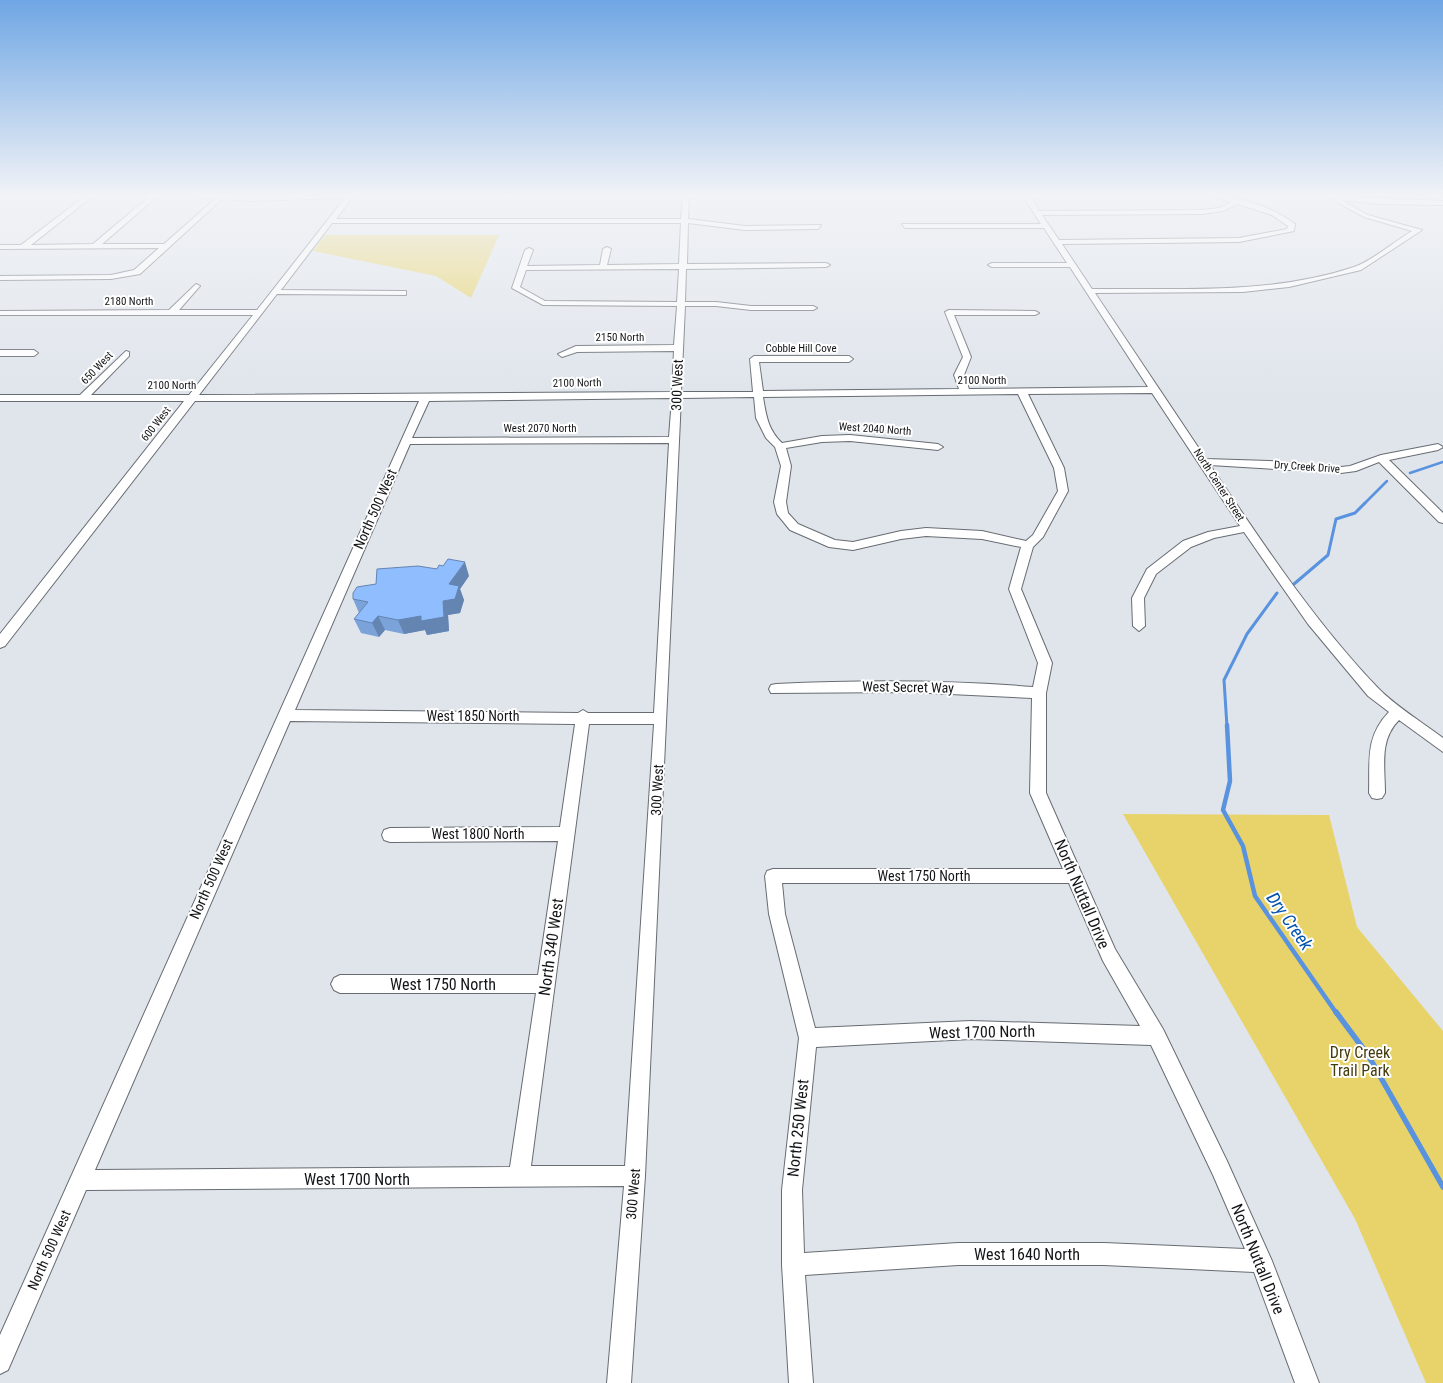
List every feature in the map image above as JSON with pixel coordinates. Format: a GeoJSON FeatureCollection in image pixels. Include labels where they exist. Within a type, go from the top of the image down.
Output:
{"type":"FeatureCollection","features":[{"type":"Feature","properties":{"kind":"street"},"geometry":{"type":"LineString","coordinates":[[0,278],[111,277],[130,275],[143,269],[152,261]]}},
{"type":"Feature","properties":{"kind":"street","name":"600 West"},"geometry":{"type":"LineString","coordinates":[[0,643],[299,261]]}},
{"type":"Feature","properties":{"kind":"street"},"geometry":{"type":"LineString","coordinates":[[525,261],[516,288],[542,302],[554,304],[716,304],[751,308],[813,308]]}},
{"type":"Feature","properties":{"kind":"street"},"geometry":{"type":"LineString","coordinates":[[603,268],[605,261]]}},
{"type":"Feature","properties":{"kind":"street","name":"300 West"},"geometry":{"type":"LineString","coordinates":[[619,1383],[635,1176],[661,719],[682,261]]}},
{"type":"Feature","properties":{"kind":"street","name":"North Center Street"},"geometry":{"type":"LineString","coordinates":[[1068,261],[1247,528],[1297,599],[1343,659],[1373,692],[1443,746]]}},
{"type":"Feature","properties":{"kind":"street"},"geometry":{"type":"LineString","coordinates":[[1088,291],[1243,290],[1283,286],[1358,268],[1370,261]]}},
{"type":"Feature","properties":{"kind":"street"},"geometry":{"type":"LineString","coordinates":[[523,268],[682,268],[826,265]]}},
{"type":"Feature","properties":{"kind":"street"},"geometry":{"type":"LineString","coordinates":[[992,265],[1071,265]]}},
{"type":"Feature","properties":{"kind":"street"},"geometry":{"type":"LineString","coordinates":[[172,312],[196,286]]}},
{"type":"Feature","properties":{"kind":"street"},"geometry":{"type":"LineString","coordinates":[[274,292],[403,293]]}},
{"type":"Feature","properties":{"kind":"street","name":"2180 North"},"geometry":{"type":"LineString","coordinates":[[0,313],[259,312]]}},
{"type":"Feature","properties":{"kind":"street"},"geometry":{"type":"LineString","coordinates":[[965,392],[959,375],[967,357],[949,312],[1035,313]]}},
{"type":"Feature","properties":{"kind":"street","name":"2150 North"},"geometry":{"type":"LineString","coordinates":[[562,354],[576,349],[679,348]]}},
{"type":"Feature","properties":{"kind":"street"},"geometry":{"type":"LineString","coordinates":[[0,353],[34,353]]}},
{"type":"Feature","properties":{"kind":"street","name":"650 West"},"geometry":{"type":"LineString","coordinates":[[84,398],[126,354]]}},
{"type":"Feature","properties":{"kind":"street","name":"Cobble Hill Cove"},"geometry":{"type":"LineString","coordinates":[[756,394],[754,359],[849,359]]}},
{"type":"Feature","properties":{"kind":"street","name":"2100 North"},"geometry":{"type":"LineString","coordinates":[[0,398],[425,398],[1154,390]]}},
{"type":"Feature","properties":{"kind":"street","name":"North Nuttall Drive"},"geometry":{"type":"LineString","coordinates":[[1022,392],[1059,468],[1062,491],[1037,537],[1028,545],[1015,590],[1045,663],[1039,693],[1038,793],[1109,955],[1156,1036],[1261,1261],[1307,1383]]}},
{"type":"Feature","properties":{"kind":"street"},"geometry":{"type":"LineString","coordinates":[[756,394],[761,418],[771,438],[780,446],[786,466],[780,502],[784,514],[794,527],[834,544],[853,546],[901,535],[926,532],[982,535],[1028,545]]}},
{"type":"Feature","properties":{"kind":"street","name":"North 500 West"},"geometry":{"type":"LineString","coordinates":[[0,1362],[425,398]]}},
{"type":"Feature","properties":{"kind":"street","name":"West 2040 North"},"geometry":{"type":"LineString","coordinates":[[780,446],[822,439],[850,438],[938,447]]}},
{"type":"Feature","properties":{"kind":"street","name":"West 2070 North"},"geometry":{"type":"LineString","coordinates":[[406,441],[675,440]]}},
{"type":"Feature","properties":{"kind":"street","name":"Dry Creek Drive"},"geometry":{"type":"LineString","coordinates":[[1204,462],[1269,464],[1341,470],[1352,469],[1381,458],[1438,447]]}},
{"type":"Feature","properties":{"kind":"street"},"geometry":{"type":"LineString","coordinates":[[1381,458],[1443,519]]}},
{"type":"Feature","properties":{"kind":"street"},"geometry":{"type":"LineString","coordinates":[[1139,626],[1138,598],[1152,572],[1163,562],[1187,544],[1212,535],[1247,528]]}},
{"type":"Feature","properties":{"kind":"street","name":"West Secret Way"},"geometry":{"type":"LineString","coordinates":[[776,689],[896,686],[992,688],[1039,693]]}},
{"type":"Feature","properties":{"kind":"street"},"geometry":{"type":"LineString","coordinates":[[1377,793],[1378,744],[1382,728],[1397,712]]}},
{"type":"Feature","properties":{"kind":"street","name":"West 1850 North"},"geometry":{"type":"LineString","coordinates":[[284,715],[583,716],[661,719]]}},
{"type":"Feature","properties":{"kind":"street","name":"North 340 West"},"geometry":{"type":"LineString","coordinates":[[519,1178],[583,716]]}},
{"type":"Feature","properties":{"kind":"street","name":"West 1800 North"},"geometry":{"type":"LineString","coordinates":[[390,835],[567,834]]}},
{"type":"Feature","properties":{"kind":"street","name":"West 1750 North"},"geometry":{"type":"LineString","coordinates":[[773,876],[1074,876]]}},
{"type":"Feature","properties":{"kind":"street","name":"North 250 West"},"geometry":{"type":"LineString","coordinates":[[773,876],[777,914],[808,1038],[792,1190],[793,1265],[801,1383]]}},
{"type":"Feature","properties":{"kind":"street","name":"West 1750 North"},"geometry":{"type":"LineString","coordinates":[[340,984],[546,984]]}},
{"type":"Feature","properties":{"kind":"street","name":"West 1700 North"},"geometry":{"type":"LineString","coordinates":[[808,1038],[970,1030],[1156,1036]]}},
{"type":"Feature","properties":{"kind":"street","name":"West 1700 North"},"geometry":{"type":"LineString","coordinates":[[79,1180],[635,1176]]}},
{"type":"Feature","properties":{"kind":"street","name":"West 1640 North"},"geometry":{"type":"LineString","coordinates":[[793,1265],[958,1254],[1104,1254],[1261,1261]]}},
{"type":"Feature","properties":{"kind":"green space"},"geometry":{"type":"Polygon","coordinates":[[[360,261],[488,261],[471,298],[436,276],[360,261]]]}},
{"type":"Feature","properties":{"kind":"green space","name":"Dry Creek Trail Park"},"geometry":{"type":"Polygon","coordinates":[[[1123,814],[1329,815],[1357,927],[1443,1031],[1443,1383],[1426,1383],[1355,1219],[1123,814]]]}},
{"type":"Feature","properties":{"kind":"building"},"geometry":{"type":"Polygon","coordinates":[[[448,559],[465,562],[449,584],[459,586],[455,599],[443,601],[444,617],[421,621],[421,616],[398,620],[378,616],[372,623],[354,619],[368,602],[353,599],[353,593],[357,587],[376,584],[377,569],[418,566],[437,569],[439,565],[443,566],[448,559]]]}},
{"type":"Feature","properties":{"kind":"waterway","name":"Dry Creek"},"geometry":{"type":"LineString","coordinates":[[1410,473],[1443,462]]}},
{"type":"Feature","properties":{"kind":"waterway","name":"Dry Creek"},"geometry":{"type":"LineString","coordinates":[[1294,584],[1328,555],[1336,519],[1355,513],[1387,481]]}},
{"type":"Feature","properties":{"kind":"waterway","name":"Dry Creek"},"geometry":{"type":"LineString","coordinates":[[1227,727],[1224,680],[1247,634],[1277,593]]}},
{"type":"Feature","properties":{"kind":"waterway","name":"Dry Creek"},"geometry":{"type":"LineString","coordinates":[[1227,725],[1230,781],[1223,810],[1243,846],[1255,896],[1337,1014]]}},
{"type":"Feature","properties":{"kind":"waterway","name":"Dry Creek"},"geometry":{"type":"LineString","coordinates":[[1336,1012],[1368,1055],[1443,1187]]}}]}
